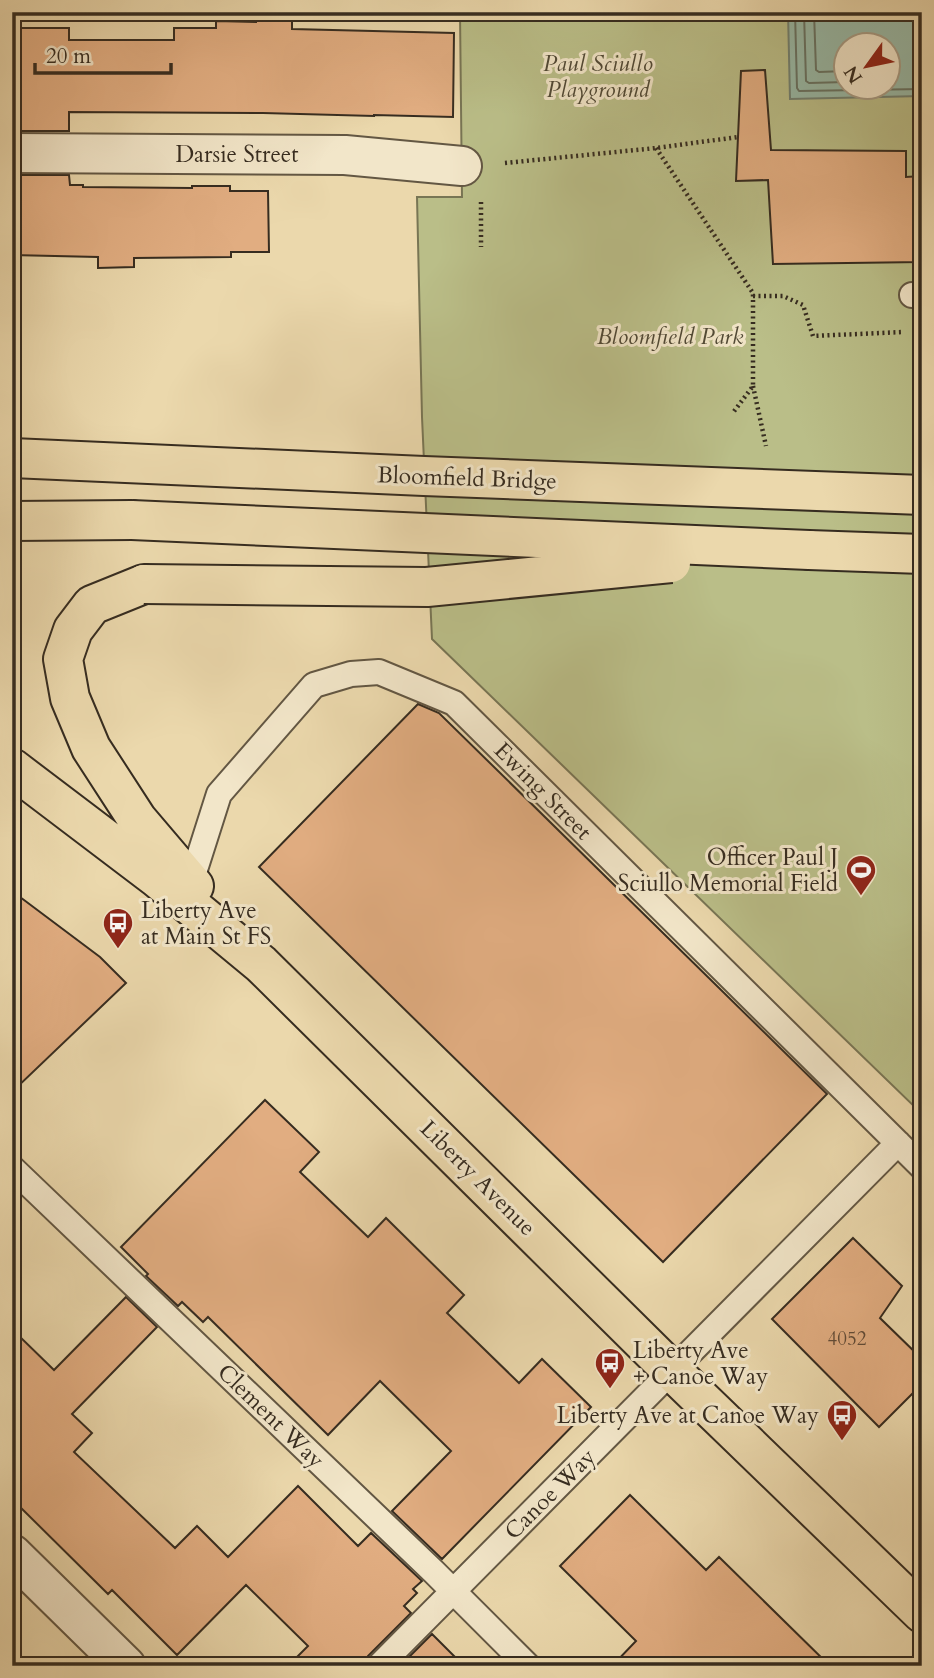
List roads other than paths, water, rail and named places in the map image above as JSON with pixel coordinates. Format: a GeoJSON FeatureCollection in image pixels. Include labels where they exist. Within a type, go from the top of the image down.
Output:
{"type":"FeatureCollection","features":[{"type":"Feature","properties":{"kind":"main road"},"geometry":{"type":"LineString","coordinates":[[12,443],[92,461]]}},
{"type":"Feature","properties":{"kind":"main road","name":"Bloomfield Bridge"},"geometry":{"type":"LineString","coordinates":[[12,458],[424,477],[922,495]]}},
{"type":"Feature","properties":{"kind":"main road"},"geometry":{"type":"LineString","coordinates":[[12,521],[132,520],[922,554]]}},
{"type":"Feature","properties":{"kind":"main road"},"geometry":{"type":"LineString","coordinates":[[190,893],[91,748],[71,698],[63,659],[73,630],[92,605],[144,584],[427,587],[808,550]]}},
{"type":"Feature","properties":{"kind":"main road"},"geometry":{"type":"LineString","coordinates":[[12,768],[157,877],[190,893]]}},
{"type":"Feature","properties":{"kind":"main road","name":"Liberty Avenue"},"geometry":{"type":"LineString","coordinates":[[190,893],[672,1371],[922,1613]]}},
{"type":"Feature","properties":{"kind":"street","name":"Darsie Street"},"geometry":{"type":"LineString","coordinates":[[12,153],[345,155],[462,166]]}},
{"type":"Feature","properties":{"kind":"street"},"geometry":{"type":"LineString","coordinates":[[12,1554],[126,1666]]}},
{"type":"Feature","properties":{"kind":"lane","name":"Ewing Street"},"geometry":{"type":"LineString","coordinates":[[190,893],[219,794],[314,685],[351,674],[379,672],[454,703],[922,1167]]}},
{"type":"Feature","properties":{"kind":"lane","name":"Canoe Way"},"geometry":{"type":"LineString","coordinates":[[379,1666],[898,1143]]}},
{"type":"Feature","properties":{"kind":"lane","name":"Clement Way"},"geometry":{"type":"LineString","coordinates":[[12,1168],[528,1666]]}},
{"type":"Feature","properties":{"kind":"water"},"geometry":{"type":"Polygon","coordinates":[[[788,12],[922,12],[922,96],[902,96],[902,32],[832,32],[832,98],[790,99],[788,12]]]}},
{"type":"Feature","properties":{"kind":"place","name":"Officer Paul J Sciullo Memorial Field"},"geometry":{"type":"Point","coordinates":[861,897]}},
{"type":"Feature","properties":{"kind":"place","name":"Liberty Ave at Main St FS"},"geometry":{"type":"Point","coordinates":[118,950]}},
{"type":"Feature","properties":{"kind":"place","name":"Liberty Ave + Canoe Way"},"geometry":{"type":"Point","coordinates":[610,1390]}},
{"type":"Feature","properties":{"kind":"place","name":"Liberty Ave at Canoe Way"},"geometry":{"type":"Point","coordinates":[842,1442]}},
{"type":"Feature","properties":{"kind":"park label","name":"Paul Sciullo Playground"},"geometry":{"type":"Point","coordinates":[598,76]}},
{"type":"Feature","properties":{"kind":"park label","name":"Bloomfield Park"},"geometry":{"type":"Point","coordinates":[670,336]}}]}
